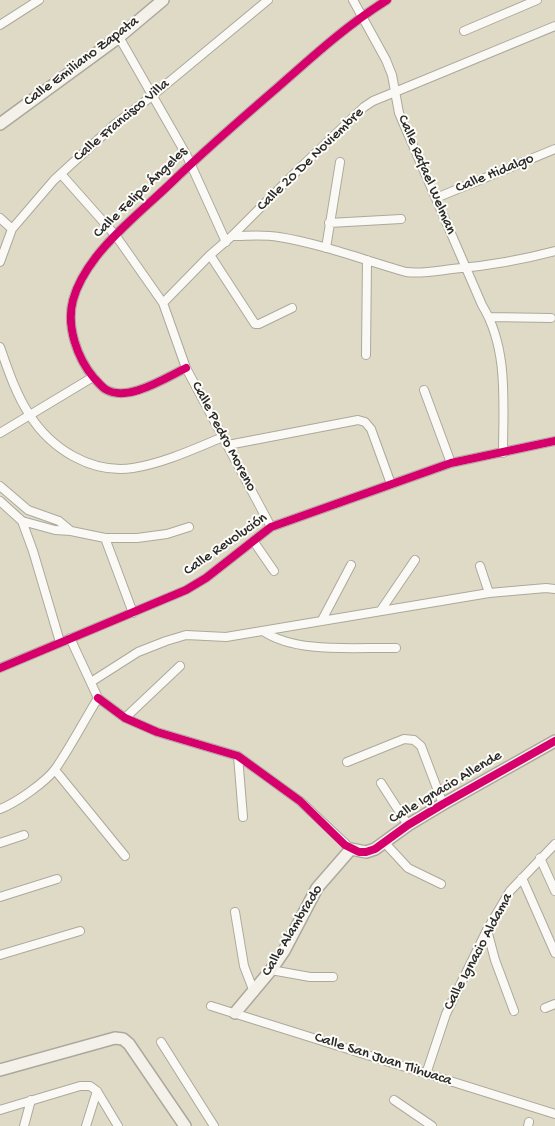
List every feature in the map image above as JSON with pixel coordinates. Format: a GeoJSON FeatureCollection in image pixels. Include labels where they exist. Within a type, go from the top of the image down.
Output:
{"type":"FeatureCollection","features":[{"type":"Feature","properties":{"kind":"street"},"geometry":{"type":"LineString","coordinates":[[0,26],[39,0]]}},
{"type":"Feature","properties":{"kind":"street","name":"Calle Emiliano Zapata"},"geometry":{"type":"LineString","coordinates":[[0,124],[119,37],[163,0]]}},
{"type":"Feature","properties":{"kind":"street","name":"Calle Francisco Villa"},"geometry":{"type":"LineString","coordinates":[[0,262],[12,229],[61,174],[114,125],[268,0]]}},
{"type":"Feature","properties":{"kind":"street","name":"Calle Rafael Welman"},"geometry":{"type":"LineString","coordinates":[[353,0],[386,60],[392,75],[399,113],[499,342],[504,391],[503,453]]}},
{"type":"Feature","properties":{"kind":"street","name":"Calle Felipe Ángeles"},"geometry":{"type":"LineString","coordinates":[[186,368],[131,393],[113,392],[105,389],[93,377],[78,352],[73,335],[72,301],[80,280],[96,257],[190,164],[330,41],[362,16],[387,0]]}},
{"type":"Feature","properties":{"kind":"street"},"geometry":{"type":"LineString","coordinates":[[464,31],[536,0]]}},
{"type":"Feature","properties":{"kind":"street","name":"Calle 20 De Noviembre"},"geometry":{"type":"LineString","coordinates":[[163,303],[210,255],[229,239],[364,107],[395,92],[555,26]]}},
{"type":"Feature","properties":{"kind":"street"},"geometry":{"type":"LineString","coordinates":[[119,37],[190,164],[229,239],[260,235],[278,237],[326,248],[406,272],[418,273],[466,268],[555,252]]}},
{"type":"Feature","properties":{"kind":"street","name":"Calle Hidalgo"},"geometry":{"type":"LineString","coordinates":[[436,198],[555,149]]}},
{"type":"Feature","properties":{"kind":"street"},"geometry":{"type":"LineString","coordinates":[[326,248],[340,162]]}},
{"type":"Feature","properties":{"kind":"street","name":"Calle Pedro Moreno"},"geometry":{"type":"LineString","coordinates":[[61,174],[116,236],[163,303],[186,368],[271,527]]}},
{"type":"Feature","properties":{"kind":"street"},"geometry":{"type":"LineString","coordinates":[[0,218],[12,229]]}},
{"type":"Feature","properties":{"kind":"street"},"geometry":{"type":"LineString","coordinates":[[330,223],[401,219]]}},
{"type":"Feature","properties":{"kind":"street"},"geometry":{"type":"LineString","coordinates":[[210,255],[255,324],[260,324],[292,308]]}},
{"type":"Feature","properties":{"kind":"street"},"geometry":{"type":"LineString","coordinates":[[366,260],[366,355]]}},
{"type":"Feature","properties":{"kind":"street"},"geometry":{"type":"LineString","coordinates":[[489,317],[551,318]]}},
{"type":"Feature","properties":{"kind":"street"},"geometry":{"type":"LineString","coordinates":[[0,347],[29,414],[64,451],[97,466],[132,468],[161,461],[223,437]]}},
{"type":"Feature","properties":{"kind":"street"},"geometry":{"type":"LineString","coordinates":[[0,434],[29,414],[93,377]]}},
{"type":"Feature","properties":{"kind":"street"},"geometry":{"type":"LineString","coordinates":[[424,390],[451,463]]}},
{"type":"Feature","properties":{"kind":"street"},"geometry":{"type":"LineString","coordinates":[[228,445],[358,420],[365,422],[371,428],[392,484]]}},
{"type":"Feature","properties":{"kind":"street","name":"Calle Revolución"},"geometry":{"type":"LineString","coordinates":[[0,668],[186,590],[206,578],[271,527],[451,463],[555,441]]}},
{"type":"Feature","properties":{"kind":"street"},"geometry":{"type":"LineString","coordinates":[[0,486],[28,510],[59,521],[71,531]]}},
{"type":"Feature","properties":{"kind":"street"},"geometry":{"type":"LineString","coordinates":[[0,501],[22,521],[55,530],[71,531],[105,538],[137,538],[167,534],[189,527]]}},
{"type":"Feature","properties":{"kind":"street"},"geometry":{"type":"LineString","coordinates":[[22,521],[33,551],[60,642]]}},
{"type":"Feature","properties":{"kind":"street"},"geometry":{"type":"LineString","coordinates":[[105,538],[133,613]]}},
{"type":"Feature","properties":{"kind":"street"},"geometry":{"type":"LineString","coordinates":[[254,542],[274,571]]}},
{"type":"Feature","properties":{"kind":"street"},"geometry":{"type":"LineString","coordinates":[[381,610],[415,560]]}},
{"type":"Feature","properties":{"kind":"street"},"geometry":{"type":"LineString","coordinates":[[322,620],[351,565]]}},
{"type":"Feature","properties":{"kind":"street"},"geometry":{"type":"LineString","coordinates":[[480,566],[489,593]]}},
{"type":"Feature","properties":{"kind":"street"},"geometry":{"type":"LineString","coordinates":[[91,682],[138,652],[186,635],[226,637],[489,593],[546,588],[555,589]]}},
{"type":"Feature","properties":{"kind":"street"},"geometry":{"type":"LineString","coordinates":[[263,631],[286,642],[304,646],[396,648]]}},
{"type":"Feature","properties":{"kind":"street"},"geometry":{"type":"LineString","coordinates":[[70,638],[98,698],[125,718],[157,732],[238,756],[300,801],[351,849]]}},
{"type":"Feature","properties":{"kind":"street"},"geometry":{"type":"LineString","coordinates":[[125,718],[180,666]]}},
{"type":"Feature","properties":{"kind":"street"},"geometry":{"type":"LineString","coordinates":[[0,809],[10,806],[55,770],[98,698]]}},
{"type":"Feature","properties":{"kind":"street"},"geometry":{"type":"LineString","coordinates":[[347,762],[404,739],[414,740],[421,746],[443,804]]}},
{"type":"Feature","properties":{"kind":"street","name":"Calle Ignacio Allende"},"geometry":{"type":"LineString","coordinates":[[351,849],[366,852],[443,804],[555,741]]}},
{"type":"Feature","properties":{"kind":"street"},"geometry":{"type":"LineString","coordinates":[[238,756],[242,817]]}},
{"type":"Feature","properties":{"kind":"street"},"geometry":{"type":"LineString","coordinates":[[55,770],[124,856]]}},
{"type":"Feature","properties":{"kind":"street"},"geometry":{"type":"LineString","coordinates":[[380,783],[408,825]]}},
{"type":"Feature","properties":{"kind":"street"},"geometry":{"type":"LineString","coordinates":[[0,843],[24,834]]}},
{"type":"Feature","properties":{"kind":"street"},"geometry":{"type":"LineString","coordinates":[[384,842],[408,868],[441,884]]}},
{"type":"Feature","properties":{"kind":"street","name":"Calle Ignacio Aldama"},"geometry":{"type":"LineString","coordinates":[[426,1074],[446,1014],[487,930],[510,891],[555,844]]}},
{"type":"Feature","properties":{"kind":"street","name":"Calle Alambrado"},"geometry":{"type":"LineString","coordinates":[[235,1013],[271,970],[296,929],[316,888],[351,849]]}},
{"type":"Feature","properties":{"kind":"street"},"geometry":{"type":"LineString","coordinates":[[540,858],[555,891]]}},
{"type":"Feature","properties":{"kind":"street"},"geometry":{"type":"LineString","coordinates":[[522,878],[555,953]]}},
{"type":"Feature","properties":{"kind":"street"},"geometry":{"type":"LineString","coordinates":[[0,897],[57,879]]}},
{"type":"Feature","properties":{"kind":"street"},"geometry":{"type":"LineString","coordinates":[[235,912],[244,966],[254,992]]}},
{"type":"Feature","properties":{"kind":"street"},"geometry":{"type":"LineString","coordinates":[[487,930],[495,960],[514,1011]]}},
{"type":"Feature","properties":{"kind":"street"},"geometry":{"type":"LineString","coordinates":[[0,955],[80,931]]}},
{"type":"Feature","properties":{"kind":"street"},"geometry":{"type":"LineString","coordinates":[[271,970],[310,977],[333,977]]}},
{"type":"Feature","properties":{"kind":"street"},"geometry":{"type":"LineString","coordinates":[[545,1008],[555,1004]]}},
{"type":"Feature","properties":{"kind":"street","name":"Calle San Juan Tlihuaca"},"geometry":{"type":"LineString","coordinates":[[211,1006],[555,1114]]}},
{"type":"Feature","properties":{"kind":"street"},"geometry":{"type":"LineString","coordinates":[[0,1070],[115,1038],[124,1039],[130,1044],[185,1126]]}},
{"type":"Feature","properties":{"kind":"street"},"geometry":{"type":"LineString","coordinates":[[161,1042],[214,1126]]}},
{"type":"Feature","properties":{"kind":"street"},"geometry":{"type":"LineString","coordinates":[[0,1110],[80,1086],[90,1086],[97,1091],[118,1126]]}},
{"type":"Feature","properties":{"kind":"street"},"geometry":{"type":"LineString","coordinates":[[86,1126],[97,1091]]}},
{"type":"Feature","properties":{"kind":"street"},"geometry":{"type":"LineString","coordinates":[[24,1126],[31,1100]]}},
{"type":"Feature","properties":{"kind":"street"},"geometry":{"type":"LineString","coordinates":[[394,1100],[432,1126]]}},
{"type":"Feature","properties":{"kind":"cycle path"},"geometry":{"type":"LineString","coordinates":[[186,368],[157,383],[135,391],[114,393],[105,389],[88,370],[74,341],[71,310],[82,278],[113,237],[210,146],[331,41],[387,0]]}},
{"type":"Feature","properties":{"kind":"cycle path"},"geometry":{"type":"LineString","coordinates":[[0,668],[186,590],[206,578],[271,527],[451,463],[555,441]]}},
{"type":"Feature","properties":{"kind":"cycle path"},"geometry":{"type":"LineString","coordinates":[[98,698],[125,718],[157,732],[238,756],[300,801],[345,845],[359,852],[375,849],[408,825],[555,741]]}}]}
